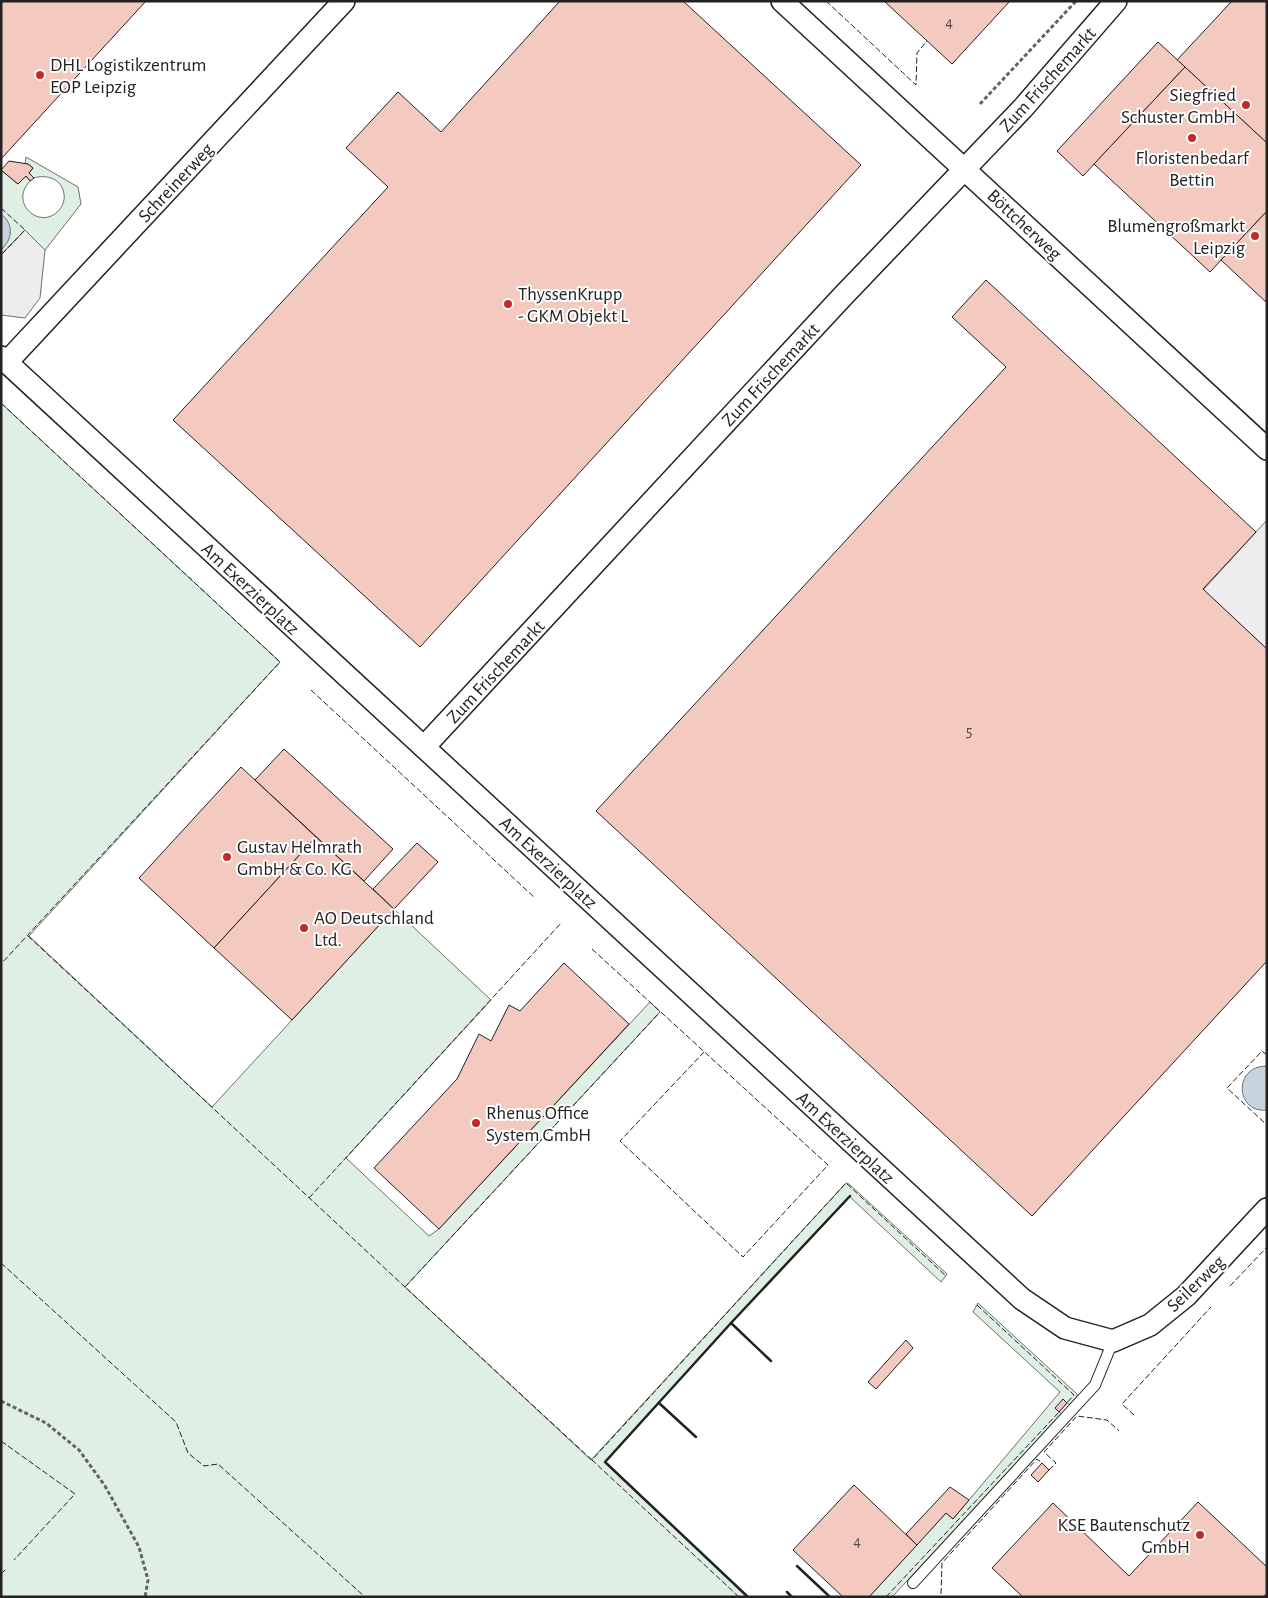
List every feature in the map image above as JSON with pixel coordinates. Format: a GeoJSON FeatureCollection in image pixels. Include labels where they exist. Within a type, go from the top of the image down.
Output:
{"type":"FeatureCollection","features":[{"type":"Feature","properties":{"kind":"street","name":"Schreinerweg"},"geometry":{"type":"LineString","coordinates":[[4,360],[344,1]]}},
{"type":"Feature","properties":{"kind":"street","name":"Böttcherweg"},"geometry":{"type":"LineString","coordinates":[[782,1],[1267,448]]}},
{"type":"Feature","properties":{"kind":"street","name":"Zum Frischemarkt"},"geometry":{"type":"LineString","coordinates":[[424,747],[843,296],[1023,108],[1116,1]]}},
{"type":"Feature","properties":{"kind":"street","name":"Am Exerzierplatz"},"geometry":{"type":"LineString","coordinates":[[4,360],[1022,1299],[1065,1328],[1112,1341]]}},
{"type":"Feature","properties":{"kind":"street","name":"Seilerweg"},"geometry":{"type":"LineString","coordinates":[[1112,1341],[1150,1325],[1186,1296],[1267,1209]]}},
{"type":"Feature","properties":{"kind":"lane"},"geometry":{"type":"LineString","coordinates":[[913,1583],[1095,1385],[1112,1341]]}},
{"type":"Feature","properties":{"kind":"path"},"geometry":{"type":"LineString","coordinates":[[980,104],[1076,1]]}},
{"type":"Feature","properties":{"kind":"path"},"geometry":{"type":"LineString","coordinates":[[1,1401],[46,1423],[79,1450],[105,1486],[140,1547],[148,1580],[145,1597]]}},
{"type":"Feature","properties":{"kind":"green space"},"geometry":{"type":"Polygon","coordinates":[[[26,157],[78,187],[81,204],[45,250],[25,230],[1,255],[1,170],[18,184],[26,176],[30,181],[24,190],[23,198],[25,206],[37,216],[45,218],[53,215],[64,202],[63,189],[57,181],[49,177],[34,178],[29,173],[33,168],[25,164],[26,157]]]}},
{"type":"Feature","properties":{"kind":"green space"},"geometry":{"type":"Polygon","coordinates":[[[1,403],[280,662],[29,936],[212,1107],[394,909],[491,1000],[346,1158],[429,1236],[439,1229],[650,1002],[660,1012],[405,1287],[591,1460],[846,1183],[947,1274],[941,1282],[850,1197],[731,1323],[606,1462],[748,1597],[1,1597],[1,403]]]}},
{"type":"Feature","properties":{"kind":"green space"},"geometry":{"type":"Polygon","coordinates":[[[978,1303],[1077,1394],[1077,1398],[1070,1405],[1067,1403],[1059,1412],[1062,1414],[892,1597],[869,1597],[946,1513],[953,1519],[1060,1392],[973,1312],[978,1303]]]}},
{"type":"Feature","properties":{"kind":"shaded area"},"geometry":{"type":"Polygon","coordinates":[[[1,214],[8,222],[10,236],[1,250],[1,214]]]}},
{"type":"Feature","properties":{"kind":"shaded area"},"geometry":{"type":"Polygon","coordinates":[[[25,230],[45,250],[40,298],[25,318],[1,315],[1,255],[25,230]]]}},
{"type":"Feature","properties":{"kind":"shaded area"},"geometry":{"type":"Polygon","coordinates":[[[1267,520],[1267,649],[1203,590],[1267,520]]]}},
{"type":"Feature","properties":{"kind":"shaded area"},"geometry":{"type":"Polygon","coordinates":[[[1267,1066],[1267,1110],[1257,1109],[1249,1105],[1244,1098],[1242,1090],[1243,1081],[1248,1073],[1256,1068],[1267,1066]]]}},
{"type":"Feature","properties":{"kind":"building","name":"DHL Logistikzentrum EOP Leipzig"},"geometry":{"type":"Polygon","coordinates":[[[1,1],[146,1],[1,159],[1,1]]]}},
{"type":"Feature","properties":{"kind":"building","name":"ThyssenKrupp - GKM Objekt L"},"geometry":{"type":"Polygon","coordinates":[[[560,1],[683,1],[861,165],[420,647],[173,420],[388,187],[346,148],[398,92],[441,132],[560,1]]]}},
{"type":"Feature","properties":{"kind":"building"},"geometry":{"type":"Polygon","coordinates":[[[884,1],[1010,1],[952,64],[884,1]]]}},
{"type":"Feature","properties":{"kind":"building","name":"Siegfried Schuster GmbH"},"geometry":{"type":"Polygon","coordinates":[[[1232,1],[1267,1],[1267,143],[1177,60],[1232,1]]]}},
{"type":"Feature","properties":{"kind":"building"},"geometry":{"type":"Polygon","coordinates":[[[1158,42],[1185,67],[1083,176],[1057,151],[1158,42]]]}},
{"type":"Feature","properties":{"kind":"building"},"geometry":{"type":"Polygon","coordinates":[[[1185,67],[1267,143],[1267,211],[1210,272],[1094,164],[1185,67]]]}},
{"type":"Feature","properties":{"kind":"building"},"geometry":{"type":"Polygon","coordinates":[[[9,161],[28,164],[33,168],[29,173],[34,178],[30,181],[26,176],[18,184],[1,170],[9,161]]]}},
{"type":"Feature","properties":{"kind":"building","name":"Blumengroßmarkt Leipzig"},"geometry":{"type":"Polygon","coordinates":[[[1267,211],[1267,303],[1221,260],[1267,211]]]}},
{"type":"Feature","properties":{"kind":"building"},"geometry":{"type":"Polygon","coordinates":[[[986,280],[1256,532],[1203,589],[1267,649],[1267,961],[1032,1216],[596,811],[1006,367],[952,317],[986,280]]]}},
{"type":"Feature","properties":{"kind":"building"},"geometry":{"type":"Polygon","coordinates":[[[284,749],[393,849],[364,881],[255,780],[284,749]]]}},
{"type":"Feature","properties":{"kind":"building","name":"Gustav Helmrath GmbH & Co. KG"},"geometry":{"type":"Polygon","coordinates":[[[241,767],[316,837],[214,948],[139,878],[241,767]]]}},
{"type":"Feature","properties":{"kind":"building","name":"AO Deutschland Ltd."},"geometry":{"type":"Polygon","coordinates":[[[316,837],[394,909],[292,1020],[214,948],[316,837]]]}},
{"type":"Feature","properties":{"kind":"building"},"geometry":{"type":"Polygon","coordinates":[[[417,843],[438,862],[394,909],[373,889],[417,843]]]}},
{"type":"Feature","properties":{"kind":"building","name":"Rhenus Office System GmbH"},"geometry":{"type":"Polygon","coordinates":[[[564,963],[629,1024],[439,1229],[374,1168],[457,1079],[479,1034],[491,1041],[509,1005],[520,1011],[564,963]]]}},
{"type":"Feature","properties":{"kind":"building"},"geometry":{"type":"Polygon","coordinates":[[[906,1340],[913,1348],[876,1389],[868,1382],[906,1340]]]}},
{"type":"Feature","properties":{"kind":"building"},"geometry":{"type":"Polygon","coordinates":[[[1063,1399],[1067,1403],[1059,1412],[1055,1408],[1063,1399]]]}},
{"type":"Feature","properties":{"kind":"building"},"geometry":{"type":"Polygon","coordinates":[[[1042,1463],[1049,1470],[1038,1482],[1031,1475],[1042,1463]]]}},
{"type":"Feature","properties":{"kind":"building"},"geometry":{"type":"Polygon","coordinates":[[[854,1485],[917,1545],[869,1597],[843,1597],[793,1550],[854,1485]]]}},
{"type":"Feature","properties":{"kind":"building"},"geometry":{"type":"Polygon","coordinates":[[[950,1487],[969,1500],[953,1519],[946,1513],[917,1545],[906,1534],[950,1487]]]}},
{"type":"Feature","properties":{"kind":"building","name":"KSE Bautenschutz GmbH"},"geometry":{"type":"Polygon","coordinates":[[[1198,1502],[1267,1567],[1267,1593],[1263,1597],[1023,1597],[992,1568],[1053,1503],[1129,1576],[1198,1502]]]}},
{"type":"Feature","properties":{"kind":"fence"},"geometry":{"type":"LineString","coordinates":[[826,1],[916,85],[917,53],[927,41]]}},
{"type":"Feature","properties":{"kind":"fence"},"geometry":{"type":"LineString","coordinates":[[1,208],[25,230],[1,255]]}},
{"type":"Feature","properties":{"kind":"fence"},"geometry":{"type":"LineString","coordinates":[[1,403],[280,662],[1,964]]}},
{"type":"Feature","properties":{"kind":"fence"},"geometry":{"type":"LineString","coordinates":[[311,690],[535,898]]}},
{"type":"Feature","properties":{"kind":"fence"},"geometry":{"type":"LineString","coordinates":[[309,1198],[562,922]]}},
{"type":"Feature","properties":{"kind":"fence"},"geometry":{"type":"LineString","coordinates":[[28,936],[405,1287]]}},
{"type":"Feature","properties":{"kind":"fence"},"geometry":{"type":"LineString","coordinates":[[592,949],[828,1165],[743,1257],[620,1141],[704,1052]]}},
{"type":"Feature","properties":{"kind":"fence"},"geometry":{"type":"LineString","coordinates":[[592,1460],[405,1287],[660,1012]]}},
{"type":"Feature","properties":{"kind":"fence"},"geometry":{"type":"LineString","coordinates":[[1267,1055],[1262,1051],[1227,1088],[1267,1125]]}},
{"type":"Feature","properties":{"kind":"fence"},"geometry":{"type":"LineString","coordinates":[[739,1597],[592,1460],[846,1183],[946,1276]]}},
{"type":"Feature","properties":{"kind":"fence"},"geometry":{"type":"LineString","coordinates":[[1230,1286],[1267,1247]]}},
{"type":"Feature","properties":{"kind":"fence"},"geometry":{"type":"LineString","coordinates":[[1,1263],[176,1422],[188,1453],[204,1466],[218,1464],[365,1597]]}},
{"type":"Feature","properties":{"kind":"fence"},"geometry":{"type":"LineString","coordinates":[[977,1305],[1074,1395],[1065,1405]]}},
{"type":"Feature","properties":{"kind":"fence"},"geometry":{"type":"LineString","coordinates":[[1134,1415],[1122,1404],[1211,1307]]}},
{"type":"Feature","properties":{"kind":"fence"},"geometry":{"type":"LineString","coordinates":[[886,1597],[1060,1411]]}},
{"type":"Feature","properties":{"kind":"fence"},"geometry":{"type":"LineString","coordinates":[[1049,1470],[1056,1463],[1044,1452],[1077,1416],[1107,1420],[1119,1431]]}},
{"type":"Feature","properties":{"kind":"fence"},"geometry":{"type":"LineString","coordinates":[[1,1441],[75,1494],[14,1560]]}},
{"type":"Feature","properties":{"kind":"fence"},"geometry":{"type":"LineString","coordinates":[[941,1594],[942,1563],[1037,1459],[1042,1463]]}},
{"type":"Feature","properties":{"kind":"fence"},"geometry":{"type":"LineString","coordinates":[[1,1574],[7,1568]]}},
{"type":"Feature","properties":{"kind":"wall"},"geometry":{"type":"LineString","coordinates":[[748,1597],[605,1462],[850,1196]]}},
{"type":"Feature","properties":{"kind":"wall"},"geometry":{"type":"LineString","coordinates":[[731,1323],[771,1361]]}},
{"type":"Feature","properties":{"kind":"wall"},"geometry":{"type":"LineString","coordinates":[[659,1403],[696,1437]]}},
{"type":"Feature","properties":{"kind":"wall"},"geometry":{"type":"LineString","coordinates":[[797,1566],[830,1597]]}},
{"type":"Feature","properties":{"kind":"wall"},"geometry":{"type":"LineString","coordinates":[[787,1592],[792,1597]]}},
{"type":"Feature","properties":{"kind":"place","name":"DHL Logistikzentrum EOP Leipzig"},"geometry":{"type":"Point","coordinates":[40,75]}},
{"type":"Feature","properties":{"kind":"place","name":"Siegfried Schuster GmbH"},"geometry":{"type":"Point","coordinates":[1246,105]}},
{"type":"Feature","properties":{"kind":"place","name":"Floristenbedarf Bettin"},"geometry":{"type":"Point","coordinates":[1192,138]}},
{"type":"Feature","properties":{"kind":"place","name":"Blumengroßmarkt Leipzig"},"geometry":{"type":"Point","coordinates":[1255,236]}},
{"type":"Feature","properties":{"kind":"place","name":"ThyssenKrupp - GKM Objekt L"},"geometry":{"type":"Point","coordinates":[508,304]}},
{"type":"Feature","properties":{"kind":"place","name":"Gustav Helmrath GmbH & Co. KG"},"geometry":{"type":"Point","coordinates":[227,857]}},
{"type":"Feature","properties":{"kind":"place","name":"AO Deutschland Ltd."},"geometry":{"type":"Point","coordinates":[304,928]}},
{"type":"Feature","properties":{"kind":"place","name":"Rhenus Office System GmbH"},"geometry":{"type":"Point","coordinates":[476,1123]}},
{"type":"Feature","properties":{"kind":"place","name":"KSE Bautenschutz GmbH"},"geometry":{"type":"Point","coordinates":[1200,1535]}}]}
